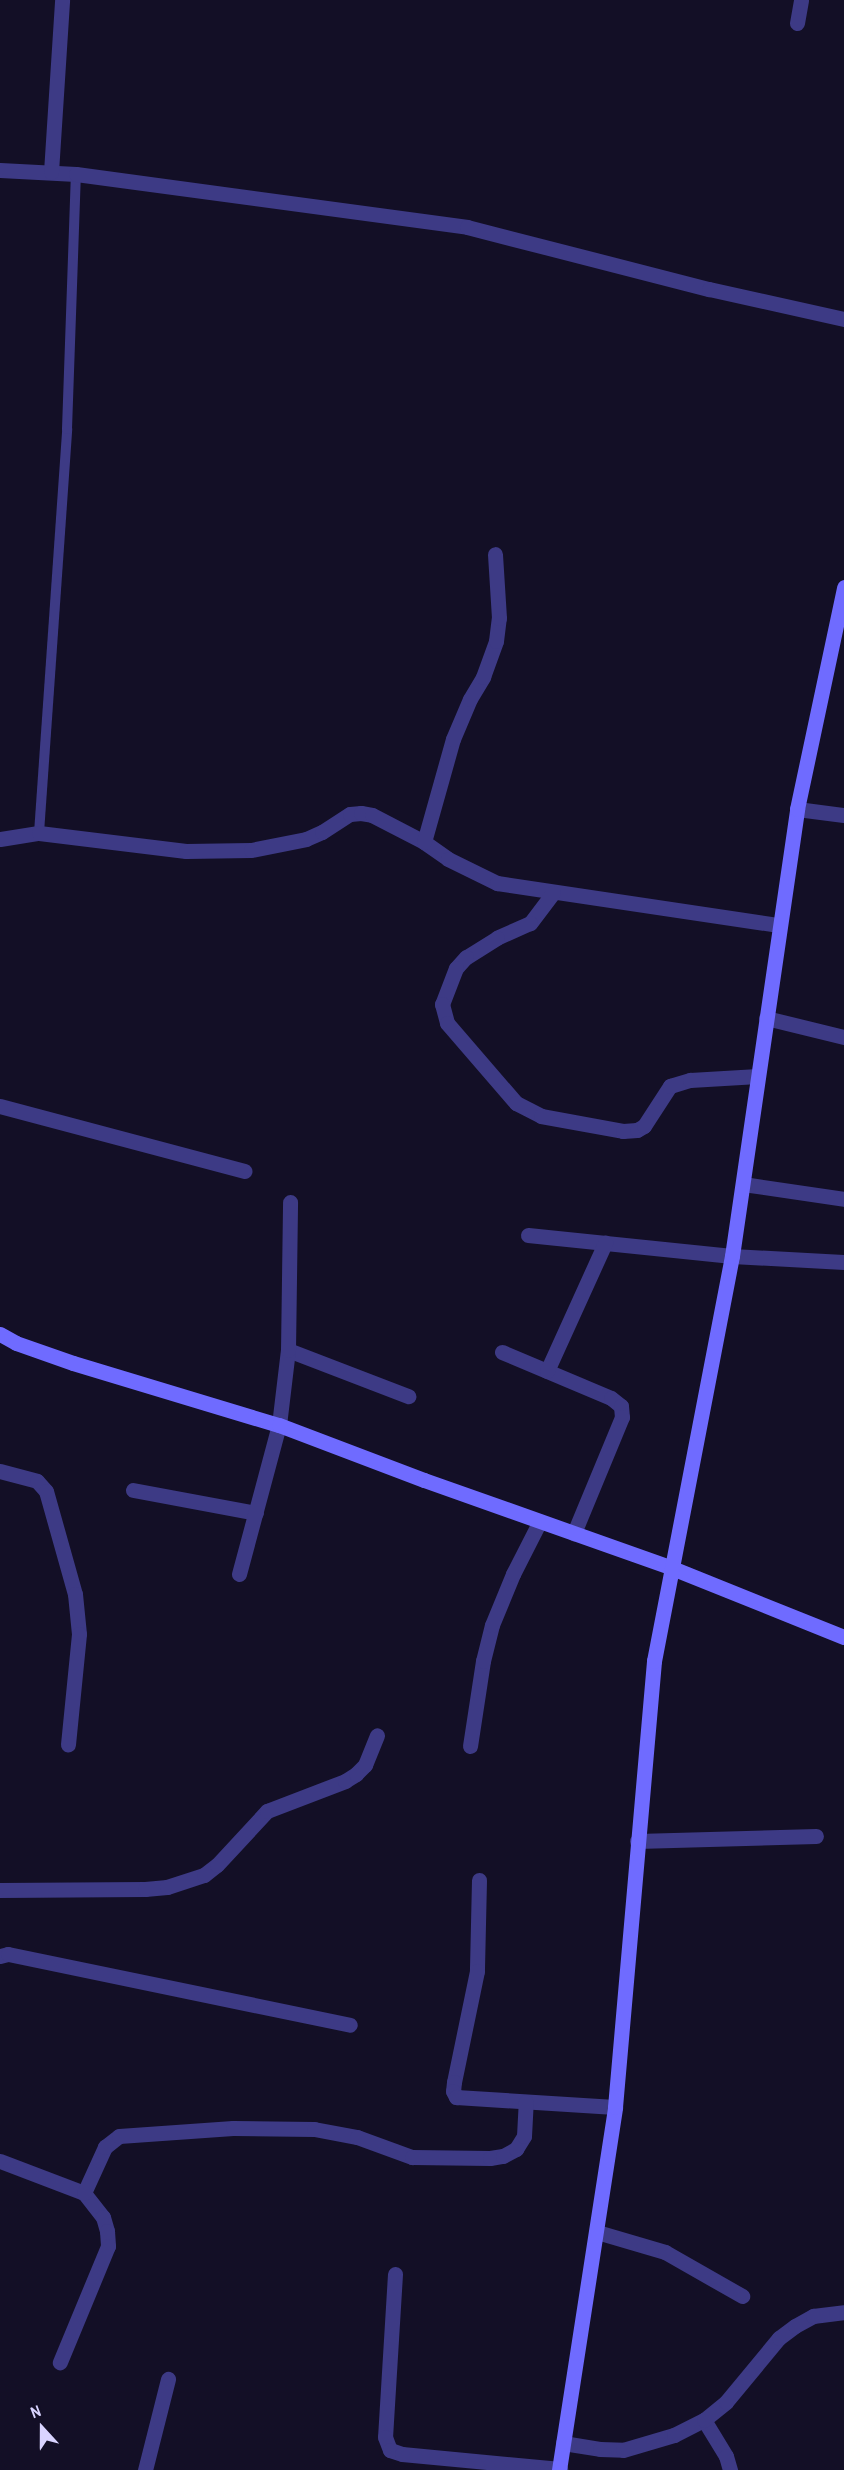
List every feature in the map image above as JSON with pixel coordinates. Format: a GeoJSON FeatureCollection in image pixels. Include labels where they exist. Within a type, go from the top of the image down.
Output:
{"type":"FeatureCollection","features":[{"type":"Feature","properties":{"kind":"street"},"geometry":{"type":"LineString","coordinates":[[51,172],[62,0]]}},
{"type":"Feature","properties":{"kind":"street"},"geometry":{"type":"LineString","coordinates":[[797,23],[801,0]]}},
{"type":"Feature","properties":{"kind":"street"},"geometry":{"type":"LineString","coordinates":[[0,170],[76,174],[374,212],[467,227],[709,289],[844,319]]}},
{"type":"Feature","properties":{"kind":"street"},"geometry":{"type":"LineString","coordinates":[[424,842],[453,740],[470,699],[483,677],[496,641],[499,618],[495,554]]}},
{"type":"Feature","properties":{"kind":"street"},"geometry":{"type":"LineString","coordinates":[[395,2274],[385,2437],[390,2450],[402,2454],[559,2469],[615,2107],[654,1661],[732,1256],[797,809],[844,587]]}},
{"type":"Feature","properties":{"kind":"street"},"geometry":{"type":"LineString","coordinates":[[797,809],[844,815]]}},
{"type":"Feature","properties":{"kind":"street"},"geometry":{"type":"LineString","coordinates":[[0,839],[39,833],[149,847],[219,852],[252,850],[306,839],[322,832],[350,814],[361,813],[372,815],[424,842],[448,859],[497,883],[779,925]]}},
{"type":"Feature","properties":{"kind":"street"},"geometry":{"type":"LineString","coordinates":[[554,893],[531,923],[497,938],[466,957],[456,968],[442,1004],[447,1023],[516,1103],[541,1116],[622,1131],[637,1130],[644,1126],[670,1086],[690,1080],[758,1076]]}},
{"type":"Feature","properties":{"kind":"street"},"geometry":{"type":"LineString","coordinates":[[766,1018],[844,1037]]}},
{"type":"Feature","properties":{"kind":"street"},"geometry":{"type":"LineString","coordinates":[[0,1106],[243,1171]]}},
{"type":"Feature","properties":{"kind":"street"},"geometry":{"type":"LineString","coordinates":[[743,1184],[844,1199]]}},
{"type":"Feature","properties":{"kind":"street"},"geometry":{"type":"LineString","coordinates":[[239,1574],[279,1425],[288,1350],[290,1202]]}},
{"type":"Feature","properties":{"kind":"street"},"geometry":{"type":"LineString","coordinates":[[528,1235],[732,1256],[844,1262]]}},
{"type":"Feature","properties":{"kind":"street"},"geometry":{"type":"LineString","coordinates":[[548,1371],[604,1243]]}},
{"type":"Feature","properties":{"kind":"street"},"geometry":{"type":"LineString","coordinates":[[0,1334],[16,1343],[73,1363],[279,1425],[672,1568],[844,1637]]}},
{"type":"Feature","properties":{"kind":"street"},"geometry":{"type":"LineString","coordinates":[[288,1350],[408,1396]]}},
{"type":"Feature","properties":{"kind":"street"},"geometry":{"type":"LineString","coordinates":[[502,1352],[611,1398],[621,1406],[622,1417],[573,1533]]}},
{"type":"Feature","properties":{"kind":"street"},"geometry":{"type":"LineString","coordinates":[[0,1471],[37,1480],[46,1491],[75,1594],[79,1634],[68,1744]]}},
{"type":"Feature","properties":{"kind":"street"},"geometry":{"type":"LineString","coordinates":[[133,1490],[256,1513]]}},
{"type":"Feature","properties":{"kind":"street"},"geometry":{"type":"LineString","coordinates":[[470,1746],[483,1661],[492,1625],[513,1574],[540,1521]]}},
{"type":"Feature","properties":{"kind":"street"},"geometry":{"type":"LineString","coordinates":[[0,1890],[145,1889],[167,1887],[204,1875],[217,1865],[267,1811],[295,1797],[345,1781],[356,1774],[365,1765],[377,1735]]}},
{"type":"Feature","properties":{"kind":"street"},"geometry":{"type":"LineString","coordinates":[[637,1841],[816,1836]]}},
{"type":"Feature","properties":{"kind":"street"},"geometry":{"type":"LineString","coordinates":[[479,1880],[477,1971],[453,2091],[456,2097],[615,2107]]}},
{"type":"Feature","properties":{"kind":"street"},"geometry":{"type":"LineString","coordinates":[[0,1956],[8,1954],[350,2025]]}},
{"type":"Feature","properties":{"kind":"street"},"geometry":{"type":"LineString","coordinates":[[84,2193],[105,2146],[119,2136],[233,2128],[304,2129],[357,2137],[412,2157],[489,2158],[503,2156],[516,2150],[524,2136],[526,2102]]}},
{"type":"Feature","properties":{"kind":"street"},"geometry":{"type":"LineString","coordinates":[[0,2161],[84,2193],[103,2217],[108,2246],[60,2362]]}},
{"type":"Feature","properties":{"kind":"street"},"geometry":{"type":"LineString","coordinates":[[597,2232],[665,2252],[742,2296]]}},
{"type":"Feature","properties":{"kind":"street"},"geometry":{"type":"LineString","coordinates":[[563,2443],[623,2450],[666,2438],[704,2420],[726,2402],[779,2338],[813,2316],[844,2312]]}},
{"type":"Feature","properties":{"kind":"street"},"geometry":{"type":"LineString","coordinates":[[145,2470],[168,2379]]}},
{"type":"Feature","properties":{"kind":"street"},"geometry":{"type":"LineString","coordinates":[[704,2420],[726,2456],[730,2470]]}},
{"type":"Feature","properties":{"kind":"lane"},"geometry":{"type":"LineString","coordinates":[[39,833],[67,429],[76,174]]}}]}
